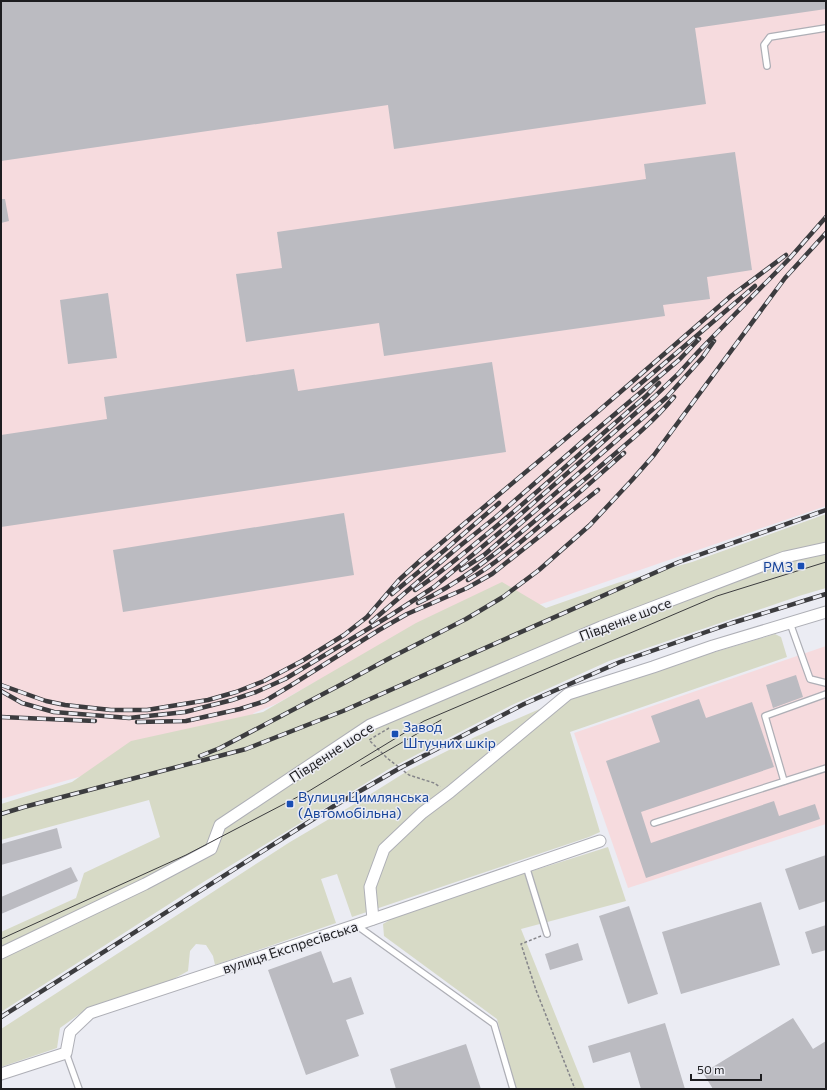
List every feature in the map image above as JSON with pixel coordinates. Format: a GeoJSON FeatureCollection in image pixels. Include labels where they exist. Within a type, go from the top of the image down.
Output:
{"type":"FeatureCollection","features":[{"type":"Feature","properties":{"kind":"street","name":"Південне шосе"},"geometry":{"type":"LineString","coordinates":[[1,953],[145,884],[211,849],[220,825],[370,725],[601,627],[786,557],[826,548]]}},
{"type":"Feature","properties":{"kind":"street"},"geometry":{"type":"LineString","coordinates":[[373,919],[370,887],[384,849],[422,813],[450,792],[568,694],[654,667],[713,646],[826,612]]}},
{"type":"Feature","properties":{"kind":"street","name":"вулиця Експресівська"},"geometry":{"type":"LineString","coordinates":[[66,1053],[70,1032],[90,1013],[356,925],[600,841]]}},
{"type":"Feature","properties":{"kind":"street"},"geometry":{"type":"LineString","coordinates":[[1,1074],[66,1053]]}},
{"type":"Feature","properties":{"kind":"lane"},"geometry":{"type":"LineString","coordinates":[[767,66],[764,45],[770,36],[826,28]]}},
{"type":"Feature","properties":{"kind":"lane"},"geometry":{"type":"LineString","coordinates":[[790,623],[810,679],[826,683]]}},
{"type":"Feature","properties":{"kind":"lane"},"geometry":{"type":"LineString","coordinates":[[784,781],[765,716],[826,694]]}},
{"type":"Feature","properties":{"kind":"lane"},"geometry":{"type":"LineString","coordinates":[[654,823],[826,768]]}},
{"type":"Feature","properties":{"kind":"lane"},"geometry":{"type":"LineString","coordinates":[[526,866],[547,934]]}},
{"type":"Feature","properties":{"kind":"lane"},"geometry":{"type":"LineString","coordinates":[[356,925],[494,1024],[513,1089]]}},
{"type":"Feature","properties":{"kind":"lane"},"geometry":{"type":"LineString","coordinates":[[66,1053],[78,1089]]}},
{"type":"Feature","properties":{"kind":"path"},"geometry":{"type":"LineString","coordinates":[[369,740],[387,758],[409,775],[434,783],[450,792]]}},
{"type":"Feature","properties":{"kind":"path"},"geometry":{"type":"LineString","coordinates":[[547,934],[521,944],[536,990],[575,1089]]}},
{"type":"Feature","properties":{"kind":"shaded area"},"geometry":{"type":"Polygon","coordinates":[[[1,1],[826,1],[826,506],[315,682],[276,704],[254,713],[246,722],[206,741],[1,799],[1,1]]]}},
{"type":"Feature","properties":{"kind":"shaded area"},"geometry":{"type":"Polygon","coordinates":[[[826,646],[826,824],[628,888],[574,733],[826,646]]]}},
{"type":"Feature","properties":{"kind":"green space"},"geometry":{"type":"Polygon","coordinates":[[[826,514],[826,588],[609,661],[512,705],[389,769],[205,881],[1,1012],[1,932],[76,898],[84,873],[160,837],[149,800],[1,840],[1,804],[72,782],[131,741],[263,712],[416,623],[502,582],[546,608],[617,583],[692,562],[826,514]]]}},
{"type":"Feature","properties":{"kind":"green space"},"geometry":{"type":"Polygon","coordinates":[[[775,634],[781,637],[787,657],[570,732],[600,832],[352,917],[337,874],[321,879],[336,923],[215,965],[213,956],[206,945],[196,944],[190,951],[188,971],[170,981],[85,1010],[60,1028],[57,1048],[1,1067],[1,1029],[290,842],[409,770],[475,737],[572,695],[775,634]]]}},
{"type":"Feature","properties":{"kind":"green space"},"geometry":{"type":"Polygon","coordinates":[[[608,847],[626,901],[521,929],[585,1089],[516,1089],[497,1019],[384,936],[383,924],[393,918],[513,877],[608,847]]]}},
{"type":"Feature","properties":{"kind":"building"},"geometry":{"type":"Polygon","coordinates":[[[1,1],[826,1],[826,9],[695,28],[706,104],[394,149],[388,105],[1,161],[1,1]]]}},
{"type":"Feature","properties":{"kind":"building"},"geometry":{"type":"Polygon","coordinates":[[[735,152],[752,270],[707,277],[710,299],[663,305],[665,316],[384,356],[379,323],[246,342],[236,274],[282,268],[277,232],[646,179],[644,164],[735,152]]]}},
{"type":"Feature","properties":{"kind":"building"},"geometry":{"type":"Polygon","coordinates":[[[1,199],[5,199],[9,221],[1,223],[1,199]]]}},
{"type":"Feature","properties":{"kind":"building"},"geometry":{"type":"Polygon","coordinates":[[[108,293],[117,358],[68,364],[60,300],[108,293]]]}},
{"type":"Feature","properties":{"kind":"building"},"geometry":{"type":"Polygon","coordinates":[[[492,362],[506,452],[1,527],[1,435],[107,419],[104,397],[294,369],[298,391],[492,362]]]}},
{"type":"Feature","properties":{"kind":"building"},"geometry":{"type":"Polygon","coordinates":[[[344,513],[354,575],[123,612],[113,550],[344,513]]]}},
{"type":"Feature","properties":{"kind":"building"},"geometry":{"type":"Polygon","coordinates":[[[796,675],[803,697],[773,708],[766,685],[796,675]]]}},
{"type":"Feature","properties":{"kind":"building"},"geometry":{"type":"Polygon","coordinates":[[[699,699],[706,718],[752,702],[774,767],[641,812],[651,843],[774,801],[779,816],[815,804],[820,819],[646,878],[606,761],[660,742],[651,716],[699,699]]]}},
{"type":"Feature","properties":{"kind":"building"},"geometry":{"type":"Polygon","coordinates":[[[57,828],[62,848],[1,865],[1,844],[57,828]]]}},
{"type":"Feature","properties":{"kind":"building"},"geometry":{"type":"Polygon","coordinates":[[[826,855],[826,901],[799,910],[785,869],[826,855]]]}},
{"type":"Feature","properties":{"kind":"building"},"geometry":{"type":"Polygon","coordinates":[[[71,867],[78,881],[1,914],[1,897],[71,867]]]}},
{"type":"Feature","properties":{"kind":"building"},"geometry":{"type":"Polygon","coordinates":[[[761,902],[780,965],[681,994],[662,932],[761,902]]]}},
{"type":"Feature","properties":{"kind":"building"},"geometry":{"type":"Polygon","coordinates":[[[629,906],[658,994],[628,1004],[599,916],[629,906]]]}},
{"type":"Feature","properties":{"kind":"building"},"geometry":{"type":"Polygon","coordinates":[[[826,925],[826,950],[812,954],[805,932],[826,925]]]}},
{"type":"Feature","properties":{"kind":"building"},"geometry":{"type":"Polygon","coordinates":[[[578,943],[583,960],[550,970],[545,954],[578,943]]]}},
{"type":"Feature","properties":{"kind":"building"},"geometry":{"type":"Polygon","coordinates":[[[321,951],[333,983],[351,977],[364,1014],[346,1020],[359,1056],[306,1075],[268,970],[321,951]]]}},
{"type":"Feature","properties":{"kind":"building"},"geometry":{"type":"Polygon","coordinates":[[[793,1018],[813,1049],[826,1041],[826,1089],[713,1089],[703,1073],[793,1018]]]}},
{"type":"Feature","properties":{"kind":"building"},"geometry":{"type":"Polygon","coordinates":[[[665,1023],[685,1089],[641,1089],[630,1052],[593,1063],[588,1046],[665,1023]]]}},
{"type":"Feature","properties":{"kind":"building"},"geometry":{"type":"Polygon","coordinates":[[[466,1044],[481,1089],[396,1089],[390,1069],[466,1044]]]}},
{"type":"Feature","properties":{"kind":"tram line"},"geometry":{"type":"LineString","coordinates":[[1,939],[186,855],[309,791],[424,721],[717,596],[826,562]]}},
{"type":"Feature","properties":{"kind":"tram line"},"geometry":{"type":"LineString","coordinates":[[361,766],[441,720]]}},
{"type":"Feature","properties":{"kind":"railway"},"geometry":{"type":"LineString","coordinates":[[1,691],[22,703],[54,712],[129,718],[185,712],[232,700],[256,692],[285,679],[391,615],[434,587],[506,527],[654,397],[679,373],[789,259],[826,217]]}},
{"type":"Feature","properties":{"kind":"railway"},"geometry":{"type":"LineString","coordinates":[[200,756],[220,748],[466,619],[503,597],[539,570],[590,525],[654,455],[785,278],[826,233]]}},
{"type":"Feature","properties":{"kind":"railway"},"geometry":{"type":"LineString","coordinates":[[1,685],[46,701],[65,705],[111,710],[147,710],[208,700],[236,692],[264,681],[302,661],[344,635],[367,617],[399,580],[422,559],[595,414],[731,296],[786,255]]}},
{"type":"Feature","properties":{"kind":"railway"},"geometry":{"type":"LineString","coordinates":[[633,390],[755,286]]}},
{"type":"Feature","properties":{"kind":"railway"},"geometry":{"type":"LineString","coordinates":[[371,622],[680,359],[699,339]]}},
{"type":"Feature","properties":{"kind":"railway"},"geometry":{"type":"LineString","coordinates":[[461,570],[484,555],[667,397],[702,358],[714,341]]}},
{"type":"Feature","properties":{"kind":"railway"},"geometry":{"type":"LineString","coordinates":[[415,590],[452,563],[507,517],[645,397],[659,383]]}},
{"type":"Feature","properties":{"kind":"railway"},"geometry":{"type":"LineString","coordinates":[[418,603],[461,579],[500,550],[634,438],[665,408],[674,397]]}},
{"type":"Feature","properties":{"kind":"railway"},"geometry":{"type":"LineString","coordinates":[[468,580],[499,559],[519,543],[624,453]]}},
{"type":"Feature","properties":{"kind":"railway"},"geometry":{"type":"LineString","coordinates":[[137,722],[186,721],[240,709],[265,701],[407,614],[467,588],[492,574],[598,490]]}},
{"type":"Feature","properties":{"kind":"railway"},"geometry":{"type":"LineString","coordinates":[[392,594],[499,503]]}},
{"type":"Feature","properties":{"kind":"railway"},"geometry":{"type":"LineString","coordinates":[[1,814],[246,749],[343,711],[679,562],[826,510]]}},
{"type":"Feature","properties":{"kind":"railway"},"geometry":{"type":"LineString","coordinates":[[1,1017],[334,806],[400,768],[524,704],[620,662],[732,623],[826,594]]}},
{"type":"Feature","properties":{"kind":"railway"},"geometry":{"type":"LineString","coordinates":[[1,717],[95,721]]}},
{"type":"Feature","properties":{"kind":"place","name":"РМЗ"},"geometry":{"type":"Point","coordinates":[801,566]}},
{"type":"Feature","properties":{"kind":"place","name":"Завод Штучних шкір"},"geometry":{"type":"Point","coordinates":[395,734]}},
{"type":"Feature","properties":{"kind":"place","name":"Вулиця Цимлянська (Автомобільна)"},"geometry":{"type":"Point","coordinates":[290,804]}}]}
